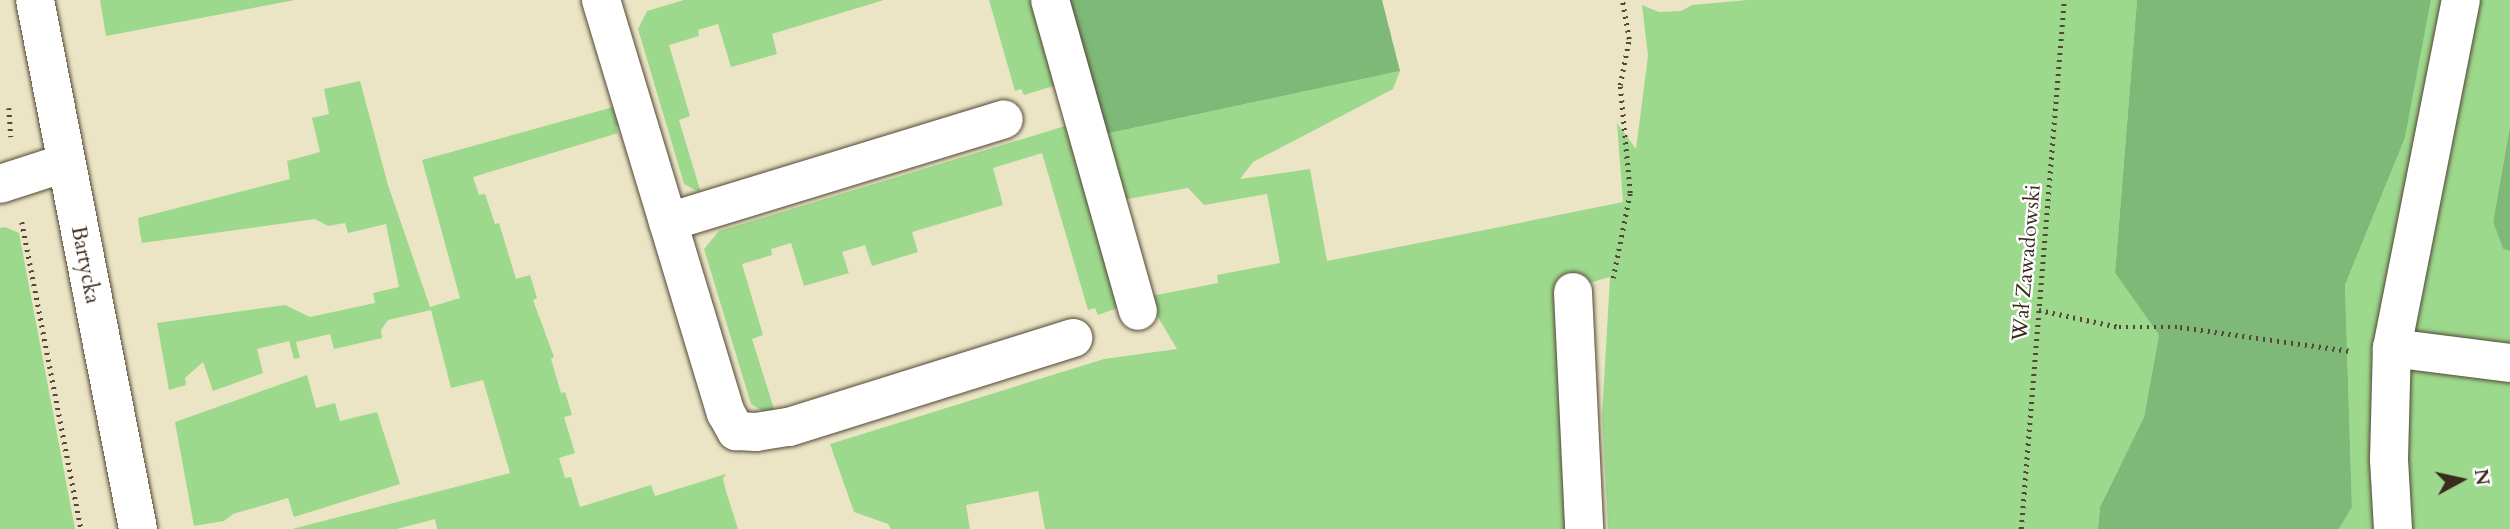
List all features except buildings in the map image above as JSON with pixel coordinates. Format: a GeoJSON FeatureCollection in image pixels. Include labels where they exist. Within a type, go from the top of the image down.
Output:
{"type":"FeatureCollection","features":[{"type":"Feature","properties":{"kind":"street","name":"Bartycka"},"geometry":{"type":"LineString","coordinates":[[35,0],[138,529]]}},
{"type":"Feature","properties":{"kind":"street"},"geometry":{"type":"LineString","coordinates":[[602,0],[726,413],[736,430],[756,432],[789,427],[1073,338]]}},
{"type":"Feature","properties":{"kind":"street"},"geometry":{"type":"LineString","coordinates":[[1050,0],[1138,311]]}},
{"type":"Feature","properties":{"kind":"street"},"geometry":{"type":"LineString","coordinates":[[2393,529],[2389,459],[2392,353],[2460,0]]}},
{"type":"Feature","properties":{"kind":"street"},"geometry":{"type":"LineString","coordinates":[[668,222],[1004,119]]}},
{"type":"Feature","properties":{"kind":"street"},"geometry":{"type":"LineString","coordinates":[[7,182],[65,163]]}},
{"type":"Feature","properties":{"kind":"street"},"geometry":{"type":"LineString","coordinates":[[1573,292],[1584,529]]}},
{"type":"Feature","properties":{"kind":"street"},"geometry":{"type":"LineString","coordinates":[[2392,353],[2510,363]]}},
{"type":"Feature","properties":{"kind":"path"},"geometry":{"type":"LineString","coordinates":[[1573,292],[1615,277],[1626,217],[1630,193],[1620,85],[1629,39],[1622,0]]}},
{"type":"Feature","properties":{"kind":"path","name":"Wał Zawadowski"},"geometry":{"type":"LineString","coordinates":[[2021,529],[2064,0]]}},
{"type":"Feature","properties":{"kind":"path"},"geometry":{"type":"LineString","coordinates":[[9,102],[7,182],[81,529]]}},
{"type":"Feature","properties":{"kind":"path"},"geometry":{"type":"LineString","coordinates":[[2039,310],[2119,327],[2180,327],[2392,353]]}},
{"type":"Feature","properties":{"kind":"green space"},"geometry":{"type":"Polygon","coordinates":[[[100,0],[295,0],[106,36],[100,0]]]}},
{"type":"Feature","properties":{"kind":"green space"},"geometry":{"type":"Polygon","coordinates":[[[684,0],[884,0],[772,34],[777,54],[731,67],[718,24],[698,30],[699,36],[669,45],[690,116],[679,120],[701,193],[684,184],[638,29],[647,11],[684,0]]]}},
{"type":"Feature","properties":{"kind":"green space"},"geometry":{"type":"Polygon","coordinates":[[[989,0],[1037,0],[1060,84],[1024,95],[1021,89],[1015,91],[989,0]]]}},
{"type":"Feature","properties":{"kind":"green space"},"geometry":{"type":"Polygon","coordinates":[[[1067,0],[1382,0],[1400,71],[1105,134],[1067,0]]]}},
{"type":"Feature","properties":{"kind":"green space"},"geometry":{"type":"Polygon","coordinates":[[[1748,0],[2137,0],[2115,273],[2159,335],[2144,417],[2100,507],[2098,529],[1608,529],[1602,416],[1610,277],[1557,292],[1568,529],[1045,529],[1038,491],[966,505],[970,529],[891,529],[888,524],[854,512],[830,444],[1104,359],[1177,349],[1146,297],[1218,283],[1217,275],[1280,263],[1267,194],[1204,205],[1188,188],[1122,200],[1105,134],[1400,71],[1393,89],[1253,162],[1240,179],[1310,169],[1327,261],[1623,202],[1617,123],[1636,149],[1648,56],[1642,5],[1659,12],[1681,11],[1692,5],[1748,0]]]}},
{"type":"Feature","properties":{"kind":"green space"},"geometry":{"type":"Polygon","coordinates":[[[2137,0],[2431,0],[2405,138],[2345,285],[2352,507],[2339,529],[2098,529],[2100,507],[2144,417],[2159,335],[2115,273],[2137,0]]]}},
{"type":"Feature","properties":{"kind":"green space"},"geometry":{"type":"Polygon","coordinates":[[[2431,0],[2510,0],[2510,126],[2493,222],[2503,249],[2510,251],[2510,529],[2339,529],[2352,507],[2345,285],[2405,138],[2431,0]]]}},
{"type":"Feature","properties":{"kind":"green space"},"geometry":{"type":"Polygon","coordinates":[[[360,81],[388,185],[430,307],[460,298],[422,160],[617,106],[623,125],[616,127],[618,133],[473,177],[479,195],[485,194],[495,224],[499,223],[516,279],[530,275],[537,298],[533,300],[554,357],[551,359],[561,393],[565,392],[572,415],[564,417],[575,453],[559,458],[565,478],[571,477],[580,507],[651,485],[655,496],[726,474],[723,479],[738,529],[437,529],[435,519],[397,529],[292,529],[510,473],[483,380],[451,388],[431,310],[388,320],[381,330],[382,338],[334,349],[330,334],[296,342],[300,358],[294,359],[289,341],[257,349],[263,373],[213,391],[203,362],[185,378],[186,385],[169,390],[157,323],[285,305],[310,317],[375,303],[373,293],[399,287],[386,224],[348,233],[345,223],[328,226],[315,219],[142,243],[140,233],[138,218],[290,179],[287,161],[320,152],[312,118],[329,114],[324,89],[360,81]]]}},
{"type":"Feature","properties":{"kind":"green space"},"geometry":{"type":"Polygon","coordinates":[[[1072,124],[1123,306],[1098,315],[1095,308],[1088,310],[1042,153],[993,168],[1003,205],[912,232],[918,252],[872,266],[865,245],[842,252],[849,273],[804,286],[791,243],[771,249],[772,255],[742,264],[763,335],[752,339],[775,412],[768,414],[751,404],[704,249],[719,231],[1072,124]]]}},
{"type":"Feature","properties":{"kind":"green space"},"geometry":{"type":"Polygon","coordinates":[[[2510,126],[2510,251],[2503,249],[2493,222],[2510,126]]]}},
{"type":"Feature","properties":{"kind":"green space"},"geometry":{"type":"Polygon","coordinates":[[[5,227],[19,233],[75,529],[0,529],[0,228],[5,227]]]}},
{"type":"Feature","properties":{"kind":"green space"},"geometry":{"type":"Polygon","coordinates":[[[307,375],[316,408],[335,403],[340,421],[377,412],[400,484],[294,517],[288,498],[233,514],[224,521],[194,526],[175,422],[307,375]]]}}]}
